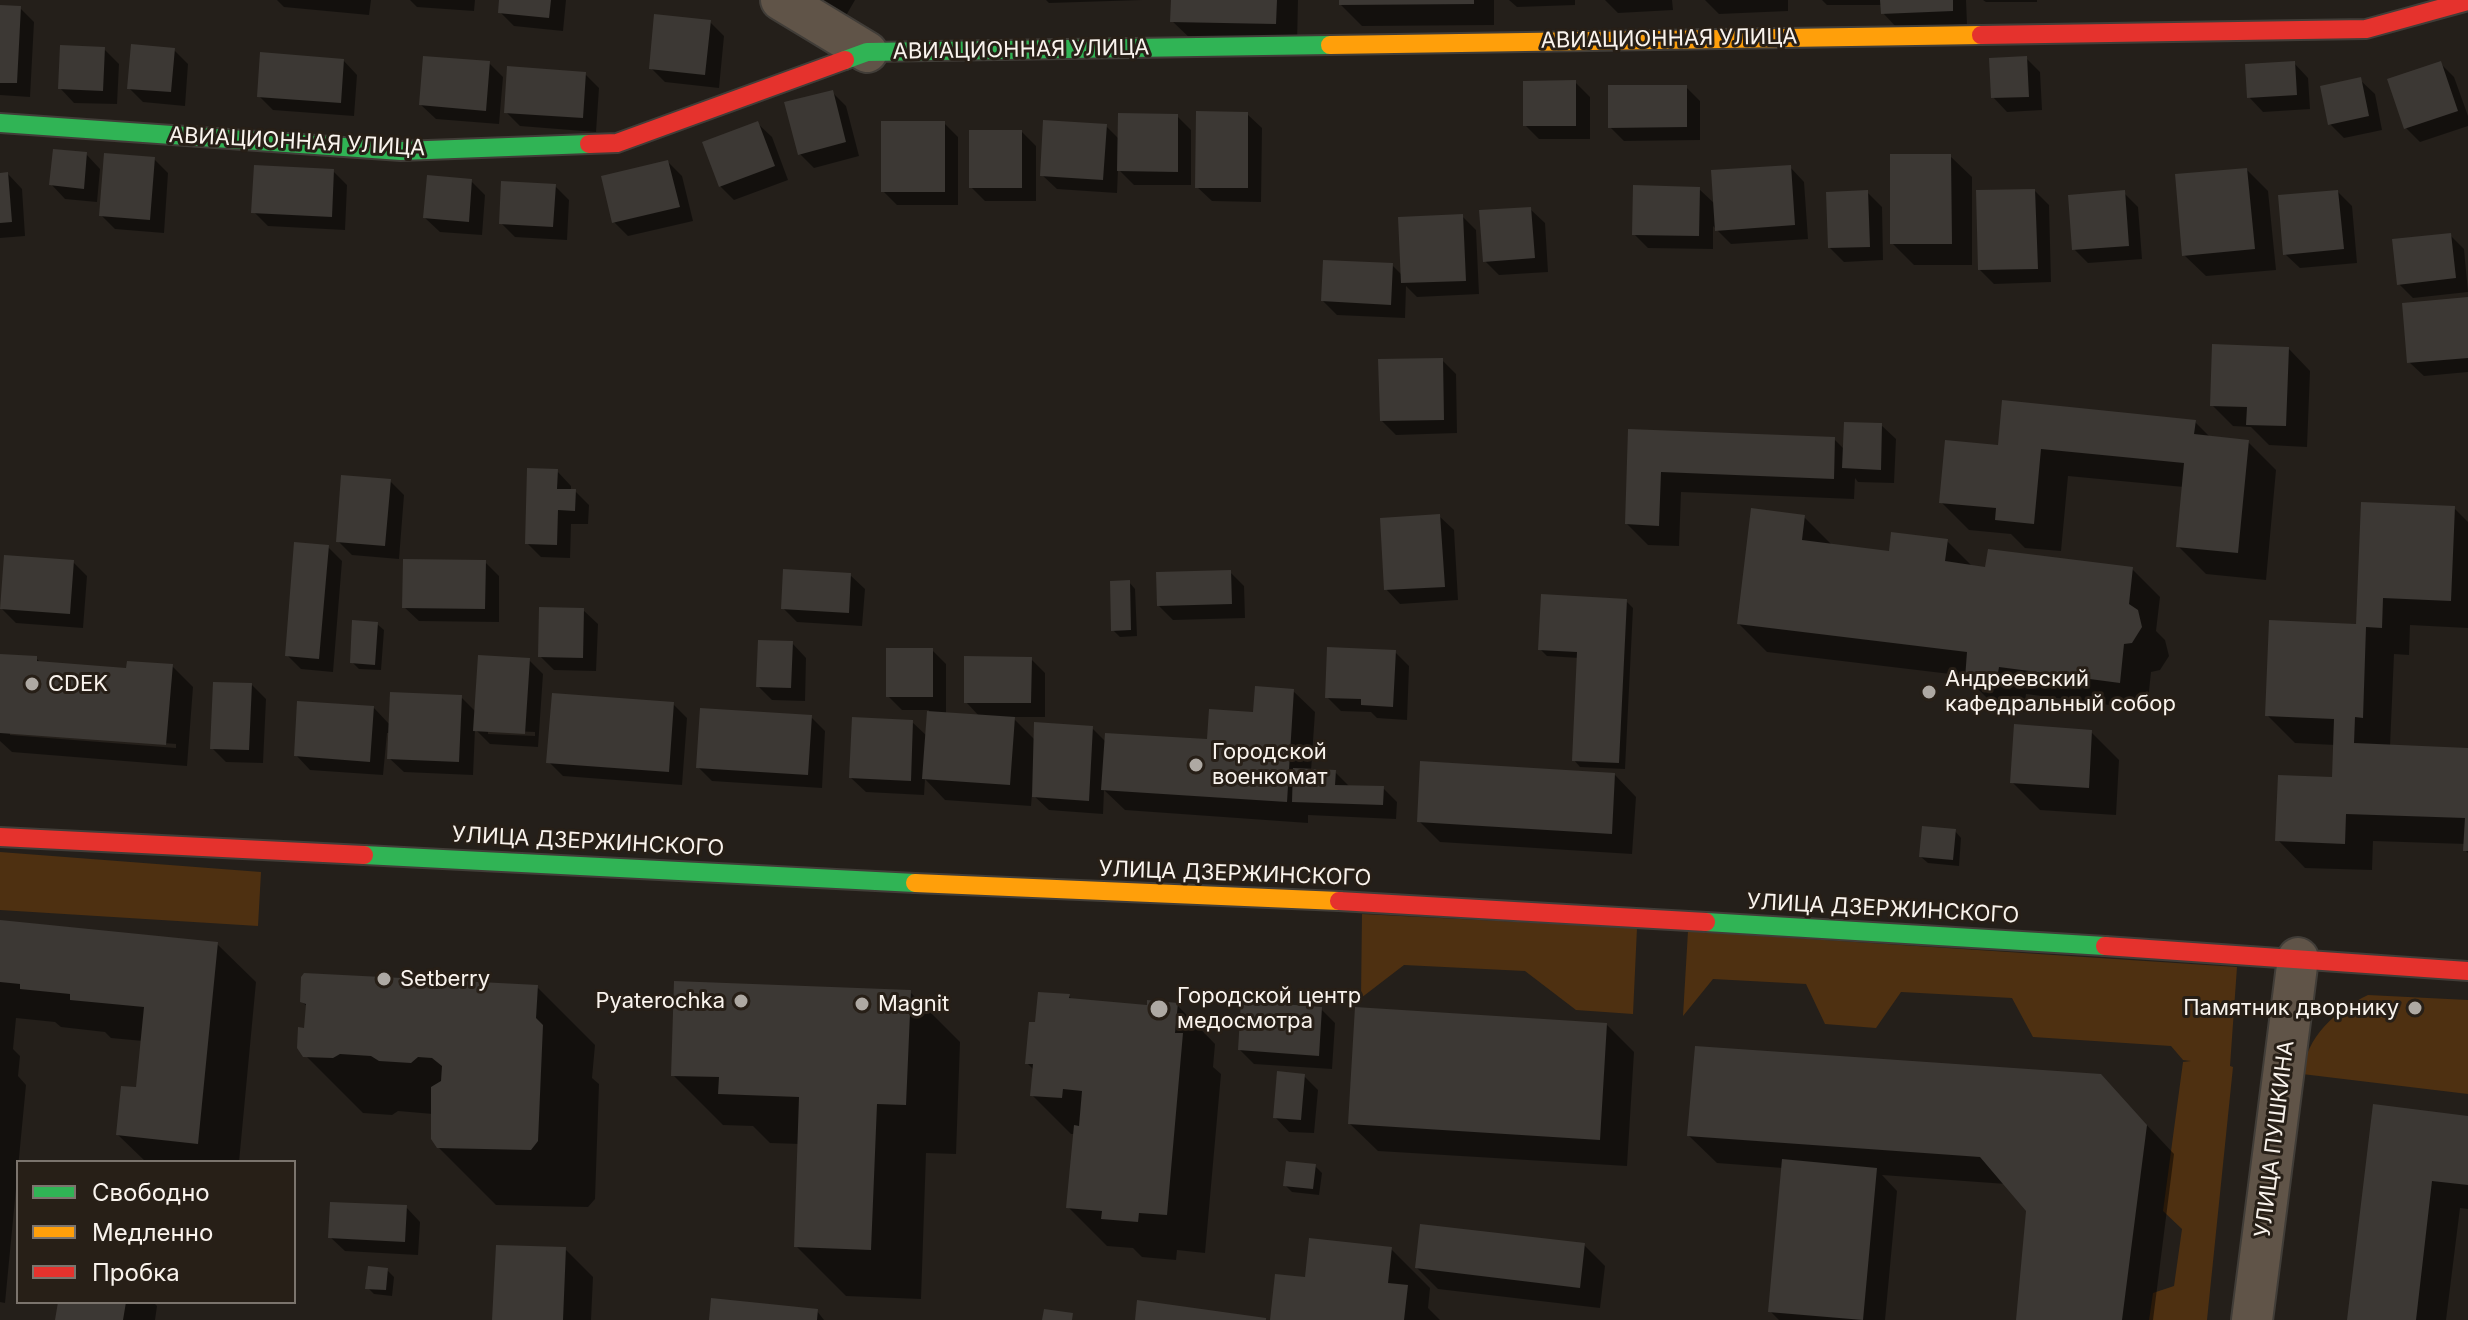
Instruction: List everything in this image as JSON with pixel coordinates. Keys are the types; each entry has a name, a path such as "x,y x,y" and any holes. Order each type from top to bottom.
{"street":[{"name":"АВИАЦИОННАЯ УЛИЦА","path":"781,0 867,52"},
{"name":"АВИАЦИОННАЯ УЛИЦА","path":"0,123 401,151 617,143 867,52 2366,29 2468,1"},
{"name":"УЛИЦА ДЗЕРЖИНСКОГО","path":"0,837 930,884 1423,905 2468,971"},
{"name":"УЛИЦА ПУШКИНА","path":"2252,1320 2298,958"}],"shaded area":[{"path":"0,852 261,872 258,926 0,910"},
{"path":"1362,914 1637,928 1633,1014 1576,1010 1525,971 1404,965 1361,998"},
{"path":"1688,931 2237,967 2230,1066 2233,1067 2207,1320 2149,1320 2153,1293 2174,1286 2182,1229 2163,1211 2183,1062 2191,1061 2183,1060 2171,1046 2033,1037 2012,998 1901,992 1876,1028 1825,1024 1806,984 1713,979 1683,1016"},
{"path":"2368,995 2468,1000 2468,1094 2302,1074 2310,1048 2324,1026"}],"building":[{"path":"499,0 551,0 549,18 498,13"},
{"path":"1171,0 1277,0 1276,24 1170,22"},
{"path":"1339,0 1474,0 1474,4 1339,5"},
{"path":"1880,0 1953,0 1953,11 1881,14"},
{"path":"0,5 21,6 17,83 0,83"},
{"path":"654,14 711,20 705,75 649,69"},
{"path":"131,44 175,48 171,92 127,89"},
{"path":"60,45 105,47 103,91 58,89"},
{"path":"260,52 344,59 341,103 257,97"},
{"path":"423,56 490,61 486,111 419,105"},
{"path":"2027,56 2029,97 1991,98 1989,58"},
{"path":"2295,61 2297,95 2247,98 2245,64"},
{"path":"2441,61 2458,111 2404,129 2387,79"},
{"path":"507,66 586,72 583,118 504,113"},
{"path":"2361,77 2369,116 2328,125 2320,86"},
{"path":"1576,80 1576,126 1523,126 1523,81"},
{"path":"1608,85 1687,85 1687,127 1608,128"},
{"path":"833,90 846,142 798,155 784,102"},
{"path":"1196,111 1248,112 1248,188 1195,188"},
{"path":"1118,113 1178,114 1178,172 1117,171"},
{"path":"1043,120 1107,124 1103,180 1040,176"},
{"path":"758,121 775,166 719,187 702,142"},
{"path":"881,121 945,121 945,192 881,192"},
{"path":"969,130 1022,130 1022,188 969,188"},
{"path":"53,149 87,152 84,189 49,185"},
{"path":"104,153 155,157 150,220 99,216"},
{"path":"1890,154 1951,154 1952,244 1890,244"},
{"path":"668,160 680,207 612,223 601,176"},
{"path":"254,165 334,169 332,217 251,213"},
{"path":"1791,165 1795,225 1715,231 1711,170"},
{"path":"2247,168 2255,249 2182,256 2175,174"},
{"path":"8,172 12,222 0,223 0,173"},
{"path":"427,175 472,179 469,222 423,218"},
{"path":"501,181 556,184 553,227 499,224"},
{"path":"1633,185 1700,187 1699,236 1632,235"},
{"path":"2035,189 2038,269 1978,270 1976,190"},
{"path":"1868,190 1870,247 1828,248 1826,192"},
{"path":"2125,190 2129,246 2072,250 2068,195"},
{"path":"2338,190 2344,249 2283,255 2278,195"},
{"path":"1531,207 1535,258 1483,262 1479,210"},
{"path":"1463,214 1466,281 1401,283 1398,217"},
{"path":"2451,233 2456,278 2397,285 2392,239"},
{"path":"1323,260 1393,263 1391,305 1321,301"},
{"path":"2468,297 2468,358 2407,363 2402,303"},
{"path":"2212,344 2289,347 2286,426 2246,425 2247,407 2210,406"},
{"path":"1443,358 1444,420 1380,421 1378,359"},
{"path":"2002,400 2196,420 2194,434 2249,440 2238,553 2176,547 2184,463 2041,449 2034,524 1995,520 1996,508 1939,503 1945,440 1998,445"},
{"path":"1844,422 1882,423 1881,470 1842,468"},
{"path":"1628,429 1835,437 1834,479 1661,472 1659,526 1625,524"},
{"path":"527,468 558,469 557,489 576,489 575,511 558,510 557,545 525,544"},
{"path":"341,475 391,479 385,546 336,542"},
{"path":"2361,502 2455,506 2451,601 2383,598 2382,628 2366,627 2363,718 2355,717 2354,743 2468,748 2468,851 2463,851 2465,818 2346,814 2345,844 2275,841 2278,775 2332,777 2334,719 2265,716 2269,620 2356,624"},
{"path":"1751,508 1805,515 1802,540 1889,551 1891,532 1948,539 1945,561 1985,567 1988,549 2133,567 2129,604 2138,610 2142,627 2132,643 2124,644 2120,683 1999,667 1996,685 1965,679 1967,652 1737,624"},
{"path":"1440,514 1445,587 1384,590 1380,518"},
{"path":"294,542 329,545 319,659 285,656"},
{"path":"4,555 74,560 70,614 0,609"},
{"path":"403,559 486,560 485,609 402,608"},
{"path":"783,569 851,573 849,613 781,609"},
{"path":"1231,570 1232,604 1157,606 1156,572"},
{"path":"1130,580 1131,630 1111,631 1110,581"},
{"path":"1541,594 1627,599 1619,763 1572,761 1577,652 1538,650"},
{"path":"539,607 584,608 583,658 538,657"},
{"path":"352,620 378,622 375,665 350,663"},
{"path":"758,640 793,641 791,688 756,687"},
{"path":"1327,647 1396,650 1393,707 1361,705 1361,699 1325,698"},
{"path":"886,648 933,648 933,697 886,697"},
{"path":"0,654 37,656 37,661 126,668 127,661 173,664 166,745 0,733"},
{"path":"478,655 530,658 525,734 473,731"},
{"path":"964,656 1032,657 1031,703 964,703"},
{"path":"213,682 252,683 249,750 210,749"},
{"name":"Городской военкомат","path":"1255,686 1294,689 1287,802 1101,790 1105,733 1207,739 1209,709 1253,712"},
{"path":"390,692 462,695 459,762 387,759"},
{"path":"552,693 674,702 669,772 546,763"},
{"path":"297,701 374,706 370,762 294,756"},
{"path":"700,708 812,715 808,775 696,768"},
{"path":"927,711 1015,717 1010,785 922,779"},
{"path":"852,717 913,720 911,781 849,778"},
{"path":"1034,722 1093,726 1089,801 1032,797"},
{"path":"2014,724 2092,730 2089,788 2010,783"},
{"path":"1420,761 1615,773 1612,834 1417,822"},
{"path":"1293,768 1336,770 1335,785 1384,786 1383,805 1292,802"},
{"path":"1922,826 1956,829 1953,860 1919,857"},
{"path":"0,920 218,942 198,1144 116,1135 121,1086 136,1087 144,1007 70,1000 70,994 20,989 20,984 0,982"},
{"path":"304,973 538,985 536,1018 543,1025 538,1141 531,1150 437,1148 431,1139 431,1087 441,1081 442,1066 432,1058 418,1057 411,1063 340,1054 333,1058 303,1057 297,1048 298,1027 304,1028 306,1004 300,1002 301,977"},
{"path":"674,981 911,990 906,1105 877,1104 871,1250 794,1247 799,1097 718,1094 719,1077 671,1076"},
{"path":"1038,992 1147,1005 1147,1000 1178,1003 1175,1033 1183,1033 1167,1215 1139,1213 1138,1222 1101,1219 1102,1211 1066,1208 1074,1125 1079,1126 1082,1091 1063,1089 1062,1098 1030,1096 1033,1064 1025,1064 1029,1022 1035,1022"},
{"path":"1241,1001 1322,1007 1319,1056 1238,1050"},
{"path":"1355,1007 1607,1023 1600,1140 1348,1124"},
{"path":"1695,1046 2101,1074 2147,1125 2122,1320 2016,1320 2026,1211 1980,1157 1687,1136"},
{"path":"1277,1071 1305,1074 1301,1120 1273,1118"},
{"path":"2373,1104 2468,1116 2468,1185 2432,1181 2416,1320 2347,1320"},
{"path":"1782,1159 1877,1168 1863,1320 1768,1312"},
{"path":"1286,1161 1316,1164 1313,1189 1283,1186"},
{"path":"330,1202 407,1205 405,1242 328,1238"},
{"path":"1420,1224 1585,1243 1580,1288 1415,1268"},
{"path":"1309,1238 1392,1247 1388,1283 1408,1285 1404,1320 1270,1320 1275,1274 1305,1277"},
{"path":"496,1245 566,1247 563,1320 492,1320"},
{"path":"368,1266 388,1268 386,1290 365,1289"},
{"path":"711,1298 818,1309 817,1320 709,1320"},
{"path":"1137,1300 1266,1318 1266,1320 1135,1320"},
{"path":"58,1304 126,1304 123,1320 55,1320"},
{"path":"1044,1309 1073,1313 1072,1320 1042,1320"}],"traffic: fast":[{"path":"845,60 867,52 1330,45"},
{"path":"0,123 401,151 589,144"},
{"path":"364,855 915,883"},
{"path":"1706,922 2105,946"}],"traffic: slow":[{"path":"1330,45 1981,35"},
{"path":"915,883 1339,901"}],"traffic: jam":[{"path":"1981,35 2366,29 2468,1"},
{"path":"589,144 617,143 845,60"},
{"path":"0,837 364,855"},
{"path":"1339,901 1706,922"},
{"path":"2105,946 2468,971"}],"place":[{"name":"CDEK","path":"32,684"},
{"name":"Андреевский кафедральный собор","path":"1929,692"},
{"name":"Городской военкомат","path":"1196,765"},
{"name":"Setberry","path":"384,979"},
{"name":"Pyaterochka","path":"741,1001"},
{"name":"Magnit","path":"862,1004"},
{"name":"Памятник дворнику","path":"2415,1008"},
{"name":"Городской центр медосмотра","path":"1159,1009"}]}
